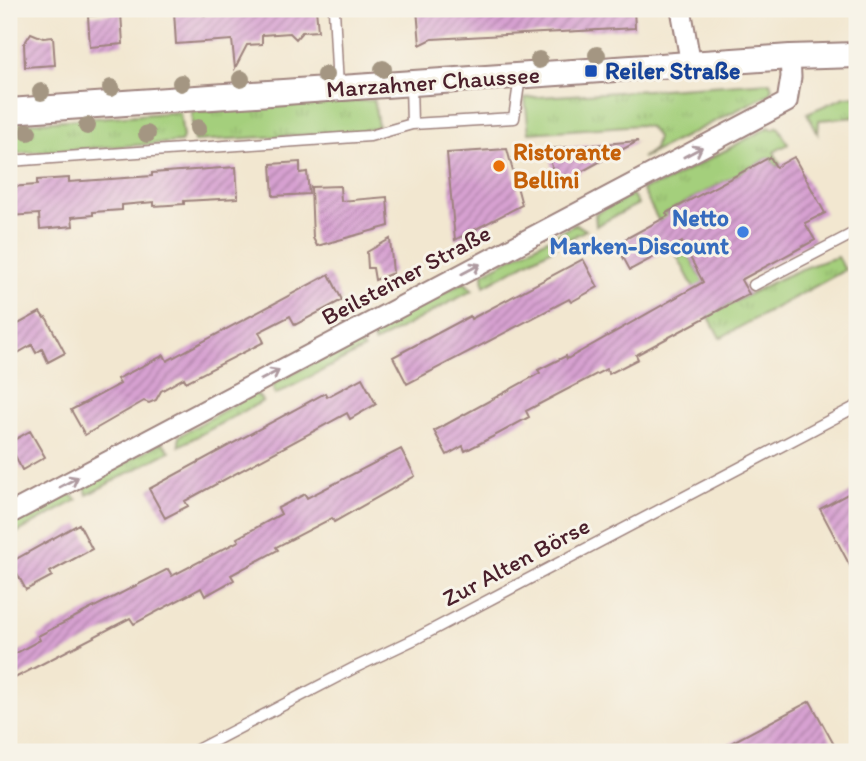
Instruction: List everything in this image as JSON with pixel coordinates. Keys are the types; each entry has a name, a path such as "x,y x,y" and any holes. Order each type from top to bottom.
{"street":[{"path":"681,9 691,65"},
{"name":"Marzahner Chaussee","path":"9,111 790,57 857,55"},
{"name":"Beilsteiner Straße","path":"9,514 788,102 792,77 790,57"}],"lane":[{"path":"334,9 338,89"},
{"path":"9,161 370,136 412,124 514,118 520,76"},
{"path":"411,84 412,124"},
{"path":"754,285 856,232"},
{"name":"Zur Alten Börse","path":"193,752 857,407"}],"green space":[{"path":"770,82 772,88 769,94 642,158 654,149 657,137 649,127 640,125 529,133 525,98"},
{"path":"857,96 857,117 819,120 818,134 807,113 845,97"},
{"path":"374,100 378,127 359,132 194,141 191,112"},
{"path":"180,112 183,138 181,142 9,154 9,124"},
{"path":"778,126 788,144 774,152 780,164 776,167 770,157 666,213 719,310 777,280 822,262 838,257 845,270 720,338 642,189 666,182 769,127 773,129"},
{"path":"632,194 638,204 596,226 595,214"},
{"path":"576,224 586,230 484,286 483,273"},
{"path":"464,282 473,290 374,343 372,331"},
{"path":"355,341 364,349 275,395 273,384"},
{"path":"255,393 263,401 179,446 179,436"},
{"path":"162,442 170,451 87,495 85,485"},
{"path":"69,493 77,500 9,537 9,525"}],"building":[{"path":"203,9 204,15 245,12 245,9 316,9 318,31 302,32 296,39 290,33 262,35 262,44 247,45 235,68 232,40 176,44 174,11"},
{"path":"417,9 634,9 635,28 432,39 420,45"},
{"path":"121,13 123,44 90,47 88,16"},
{"path":"31,33 43,38 53,37 55,65 25,67 24,44"},
{"path":"638,141 557,185 547,149"},
{"path":"507,149 522,205 455,240 447,153"},
{"path":"770,157 776,167 794,157 825,213 805,223 815,240 741,280 749,294 636,355 638,359 609,374 606,369 526,411 529,417 498,434 465,451 463,446 447,455 434,431 540,373 538,370 566,356 567,359 703,282 682,242 630,270 616,244 668,216 666,213"},
{"path":"300,162 300,173 307,172 309,194 273,196 271,164"},
{"path":"236,167 238,198 184,201 184,204 154,206 154,202 122,205 122,210 72,217 73,226 40,229 39,214 9,216 9,187 37,185 37,180 69,178 69,182"},
{"path":"340,186 341,201 387,197 389,226 317,246 313,238 311,187"},
{"path":"390,239 393,273 375,280 373,268 368,268 367,252"},
{"path":"583,259 598,287 571,302 569,299 407,384 393,357"},
{"path":"329,274 342,300 295,325 290,316 259,332 264,342 186,382 184,378 161,391 156,400 149,403 144,401 85,435 71,410 120,384 117,379 164,355 167,361"},
{"path":"40,312 46,317 65,353 48,362 42,349 36,353 32,345 9,358 9,329"},
{"path":"362,378 376,404 350,419 347,413 185,501 188,506 165,518 149,489 325,393 327,397"},
{"path":"30,431 45,457 22,470 9,443"},
{"path":"401,449 415,476 334,522 332,518 276,547 278,550 231,575 234,580 205,596 201,588 134,624 130,618 9,681 9,657 40,640 38,636 168,569 172,576 239,541 237,538 281,514 278,508 305,494 307,498"},
{"path":"857,489 857,579 820,509"},
{"path":"79,524 92,549 50,572 52,576 26,590 11,562"},
{"path":"810,701 838,752 714,752"}],"place":[{"name":"Reiler Straße","path":"591,71"},
{"name":"Ristorante Bellini","path":"499,166"},
{"name":"Netto Marken-Discount","path":"743,232"}]}
